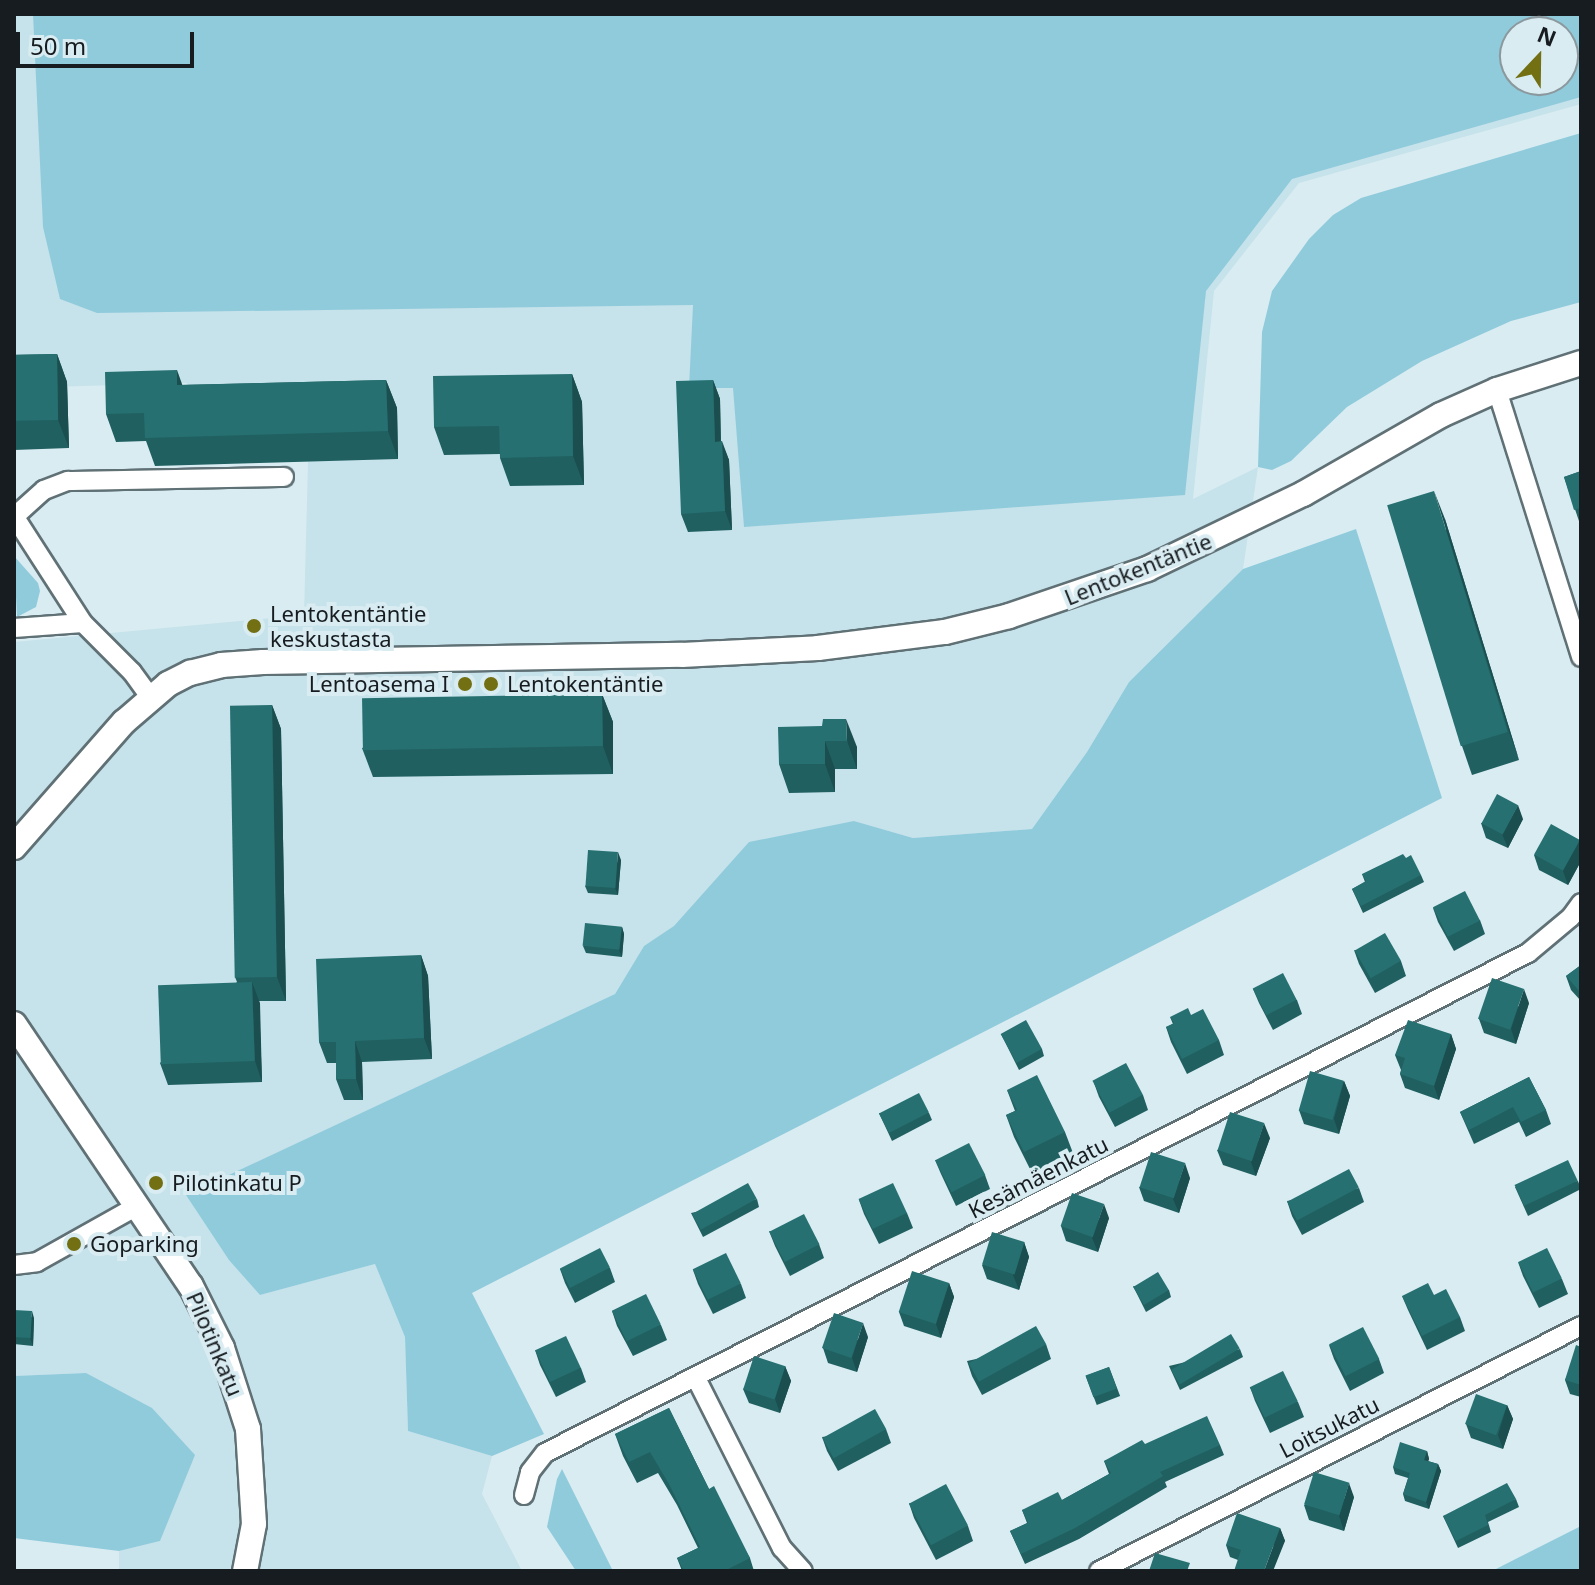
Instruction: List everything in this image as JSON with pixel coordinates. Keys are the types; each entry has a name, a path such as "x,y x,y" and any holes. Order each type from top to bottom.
{"street":[{"name":"Lentokentäntie","path":"14,847 124,722 151,698 190,673 221,665 682,655 818,648 945,632 1024,611 1147,569 1303,494 1441,415 1497,390 1581,363"},
{"path":"1497,390 1581,657"},
{"path":"151,698 132,672 83,623 14,516 44,490 68,481 284,477"},
{"path":"14,628 83,623"},
{"name":"Kesämäenkatu","path":"524,1495 530,1472 545,1453 1528,953 1571,917 1581,903"},
{"name":"Pilotinkatu","path":"14,1024 139,1205 191,1286 222,1348 248,1429 254,1524 245,1571"},
{"path":"14,1265 37,1262 139,1205"},
{"name":"Loitsukatu","path":"1099,1571 1581,1326"},
{"path":"696,1378 782,1548 803,1571"}],"shaded area":[{"path":"14,14 1581,14 1581,104 1299,183 1214,291 1193,499 1258,467 1243,569 1129,682 1087,752 1032,829 913,838 854,821 644,946 615,994 187,1195 260,1295 375,1264 405,1337 408,1431 492,1456 482,1494 522,1571 119,1571 119,1551 160,1541 86,1373 14,1376 14,642 304,615 308,462 186,383 14,388"},
{"path":"33,14 1581,14 1581,97 1292,179 1206,291 1185,495 744,527 733,388 689,388 693,305 97,313 60,299 43,227"},
{"path":"1581,133 1581,302 1511,321 1422,361 1347,407 1291,461 1272,470 1258,467 1262,332 1272,291 1309,239 1333,215 1361,198"},
{"path":"1356,529 1442,798 472,1293 544,1434 492,1456 408,1431 405,1337 375,1264 260,1295 229,1260 186,1195 615,994 644,946 674,926 749,842 854,821 913,838 1032,829 1087,752 1129,682 1243,569"},
{"path":"14,556 38,583 40,591 36,607 17,617"},
{"path":"86,1373 152,1408 195,1455 160,1541 119,1551 14,1538 14,1376"},
{"path":"562,1469 613,1571 576,1571 547,1527"},
{"path":"1581,1526 1581,1571 1492,1571"}],"building":[{"path":"57,354 58,420 15,421 14,355"},
{"path":"177,370 177,385 386,380 388,431 145,438 144,413 106,414 105,372"},
{"path":"572,374 573,456 500,458 499,426 434,427 433,376"},
{"path":"713,380 715,442 722,441 725,511 681,514 676,381"},
{"path":"1581,471 1581,508 1574,510 1564,477"},
{"path":"1434,491 1508,732 1461,746 1387,505"},
{"path":"602,694 603,746 363,750 362,698"},
{"path":"272,705 277,977 235,978 230,706"},
{"path":"823,719 846,719 847,741 825,741 825,764 779,764 778,727 822,726"},
{"path":"1497,794 1518,805 1503,834 1482,823"},
{"path":"1551,824 1580,840 1563,871 1534,855"},
{"path":"588,850 618,852 615,888 585,886"},
{"path":"1403,854 1406,858 1411,855 1421,875 1361,906 1352,889 1366,881 1362,874"},
{"path":"1465,891 1480,920 1448,937 1433,907"},
{"path":"585,923 622,927 619,950 583,946"},
{"path":"1385,933 1401,961 1371,978 1355,950"},
{"path":"421,955 424,1038 355,1041 356,1079 336,1079 336,1042 319,1042 316,959"},
{"path":"1581,965 1581,993 1566,976"},
{"path":"1283,973 1297,1000 1266,1015 1253,988"},
{"path":"1492,978 1524,989 1510,1030 1478,1019"},
{"path":"252,982 255,1061 161,1064 158,985"},
{"path":"1188,1008 1191,1015 1203,1009 1219,1040 1182,1059 1166,1027 1174,1023 1170,1017"},
{"path":"1026,1020 1042,1049 1017,1063 1001,1034"},
{"path":"1408,1020 1451,1034 1434,1086 1400,1074 1405,1058 1395,1055"},
{"path":"1126,1063 1143,1095 1109,1113 1092,1081"},
{"path":"1310,1071 1344,1081 1332,1120 1299,1110"},
{"path":"1037,1075 1065,1132 1024,1152 1006,1115 1017,1110 1007,1090"},
{"path":"1529,1077 1546,1110 1521,1122 1513,1107 1469,1130 1460,1112"},
{"path":"919,1093 929,1113 889,1133 879,1113"},
{"path":"1230,1112 1264,1123 1252,1161 1218,1150"},
{"path":"969,1143 985,1175 951,1192 935,1160"},
{"path":"1151,1152 1185,1163 1174,1198 1140,1187"},
{"path":"1568,1160 1578,1181 1524,1206 1515,1185"},
{"path":"1349,1169 1359,1188 1297,1220 1287,1202"},
{"path":"748,1183 757,1199 701,1230 692,1214"},
{"path":"893,1183 907,1213 873,1229 859,1199"},
{"path":"1072,1193 1104,1204 1093,1237 1061,1226"},
{"path":"804,1214 819,1244 785,1262 769,1232"},
{"path":"992,1232 1025,1242 1015,1274 982,1265"},
{"path":"600,1248 610,1268 570,1288 560,1268"},
{"path":"1547,1248 1562,1279 1533,1293 1518,1262"},
{"path":"726,1253 741,1284 708,1300 693,1269"},
{"path":"912,1271 949,1283 936,1324 899,1312"},
{"path":"1158,1272 1169,1290 1144,1305 1133,1287"},
{"path":"1428,1283 1434,1295 1446,1289 1460,1317 1422,1336 1402,1296"},
{"path":"646,1294 661,1325 627,1341 612,1311"},
{"path":"14,1310 32,1311 31,1338 14,1337"},
{"path":"834,1313 863,1323 851,1358 822,1348"},
{"path":"1036,1326 1046,1344 979,1382 969,1363"},
{"path":"1363,1327 1379,1359 1345,1376 1329,1344"},
{"path":"1231,1334 1240,1349 1180,1385 1171,1370"},
{"path":"566,1336 581,1368 550,1382 535,1350"},
{"path":"1576,1345 1581,1347 1581,1385 1565,1380"},
{"path":"754,1356 785,1366 775,1399 743,1389"},
{"path":"1109,1367 1117,1389 1093,1397 1086,1376"},
{"path":"1283,1371 1298,1402 1265,1418 1250,1387"},
{"path":"1476,1394 1507,1405 1496,1435 1465,1424"},
{"path":"669,1408 709,1489 714,1486 750,1558 724,1571 684,1571 677,1558 700,1547 669,1484 650,1452 629,1462 615,1434"},
{"path":"875,1409 886,1429 834,1458 823,1438"},
{"path":"1207,1416 1220,1445 1160,1472 1163,1476 1075,1528 1021,1554 1010,1531 1028,1523 1022,1510 1058,1492 1062,1500 1111,1473 1104,1461 1142,1440 1145,1444"},
{"path":"1400,1442 1427,1451 1424,1460 1438,1464 1426,1502 1403,1494 1410,1473 1393,1467"},
{"path":"1314,1472 1349,1483 1339,1515 1304,1505"},
{"path":"1507,1483 1516,1499 1485,1515 1488,1525 1456,1541 1443,1516"},
{"path":"946,1484 968,1525 931,1545 909,1504"},
{"path":"1237,1513 1280,1528 1264,1571 1234,1571 1241,1550 1226,1545"},
{"path":"1155,1553 1190,1563 1187,1571 1149,1571"}],"place":[{"name":"Lentokentäntie keskustasta","path":"254,626"},
{"name":"Lentoasema I","path":"465,684"},
{"name":"Lentokentäntie","path":"491,684"},
{"name":"Pilotinkatu P","path":"156,1183"},
{"name":"Goparking","path":"74,1244"}]}
